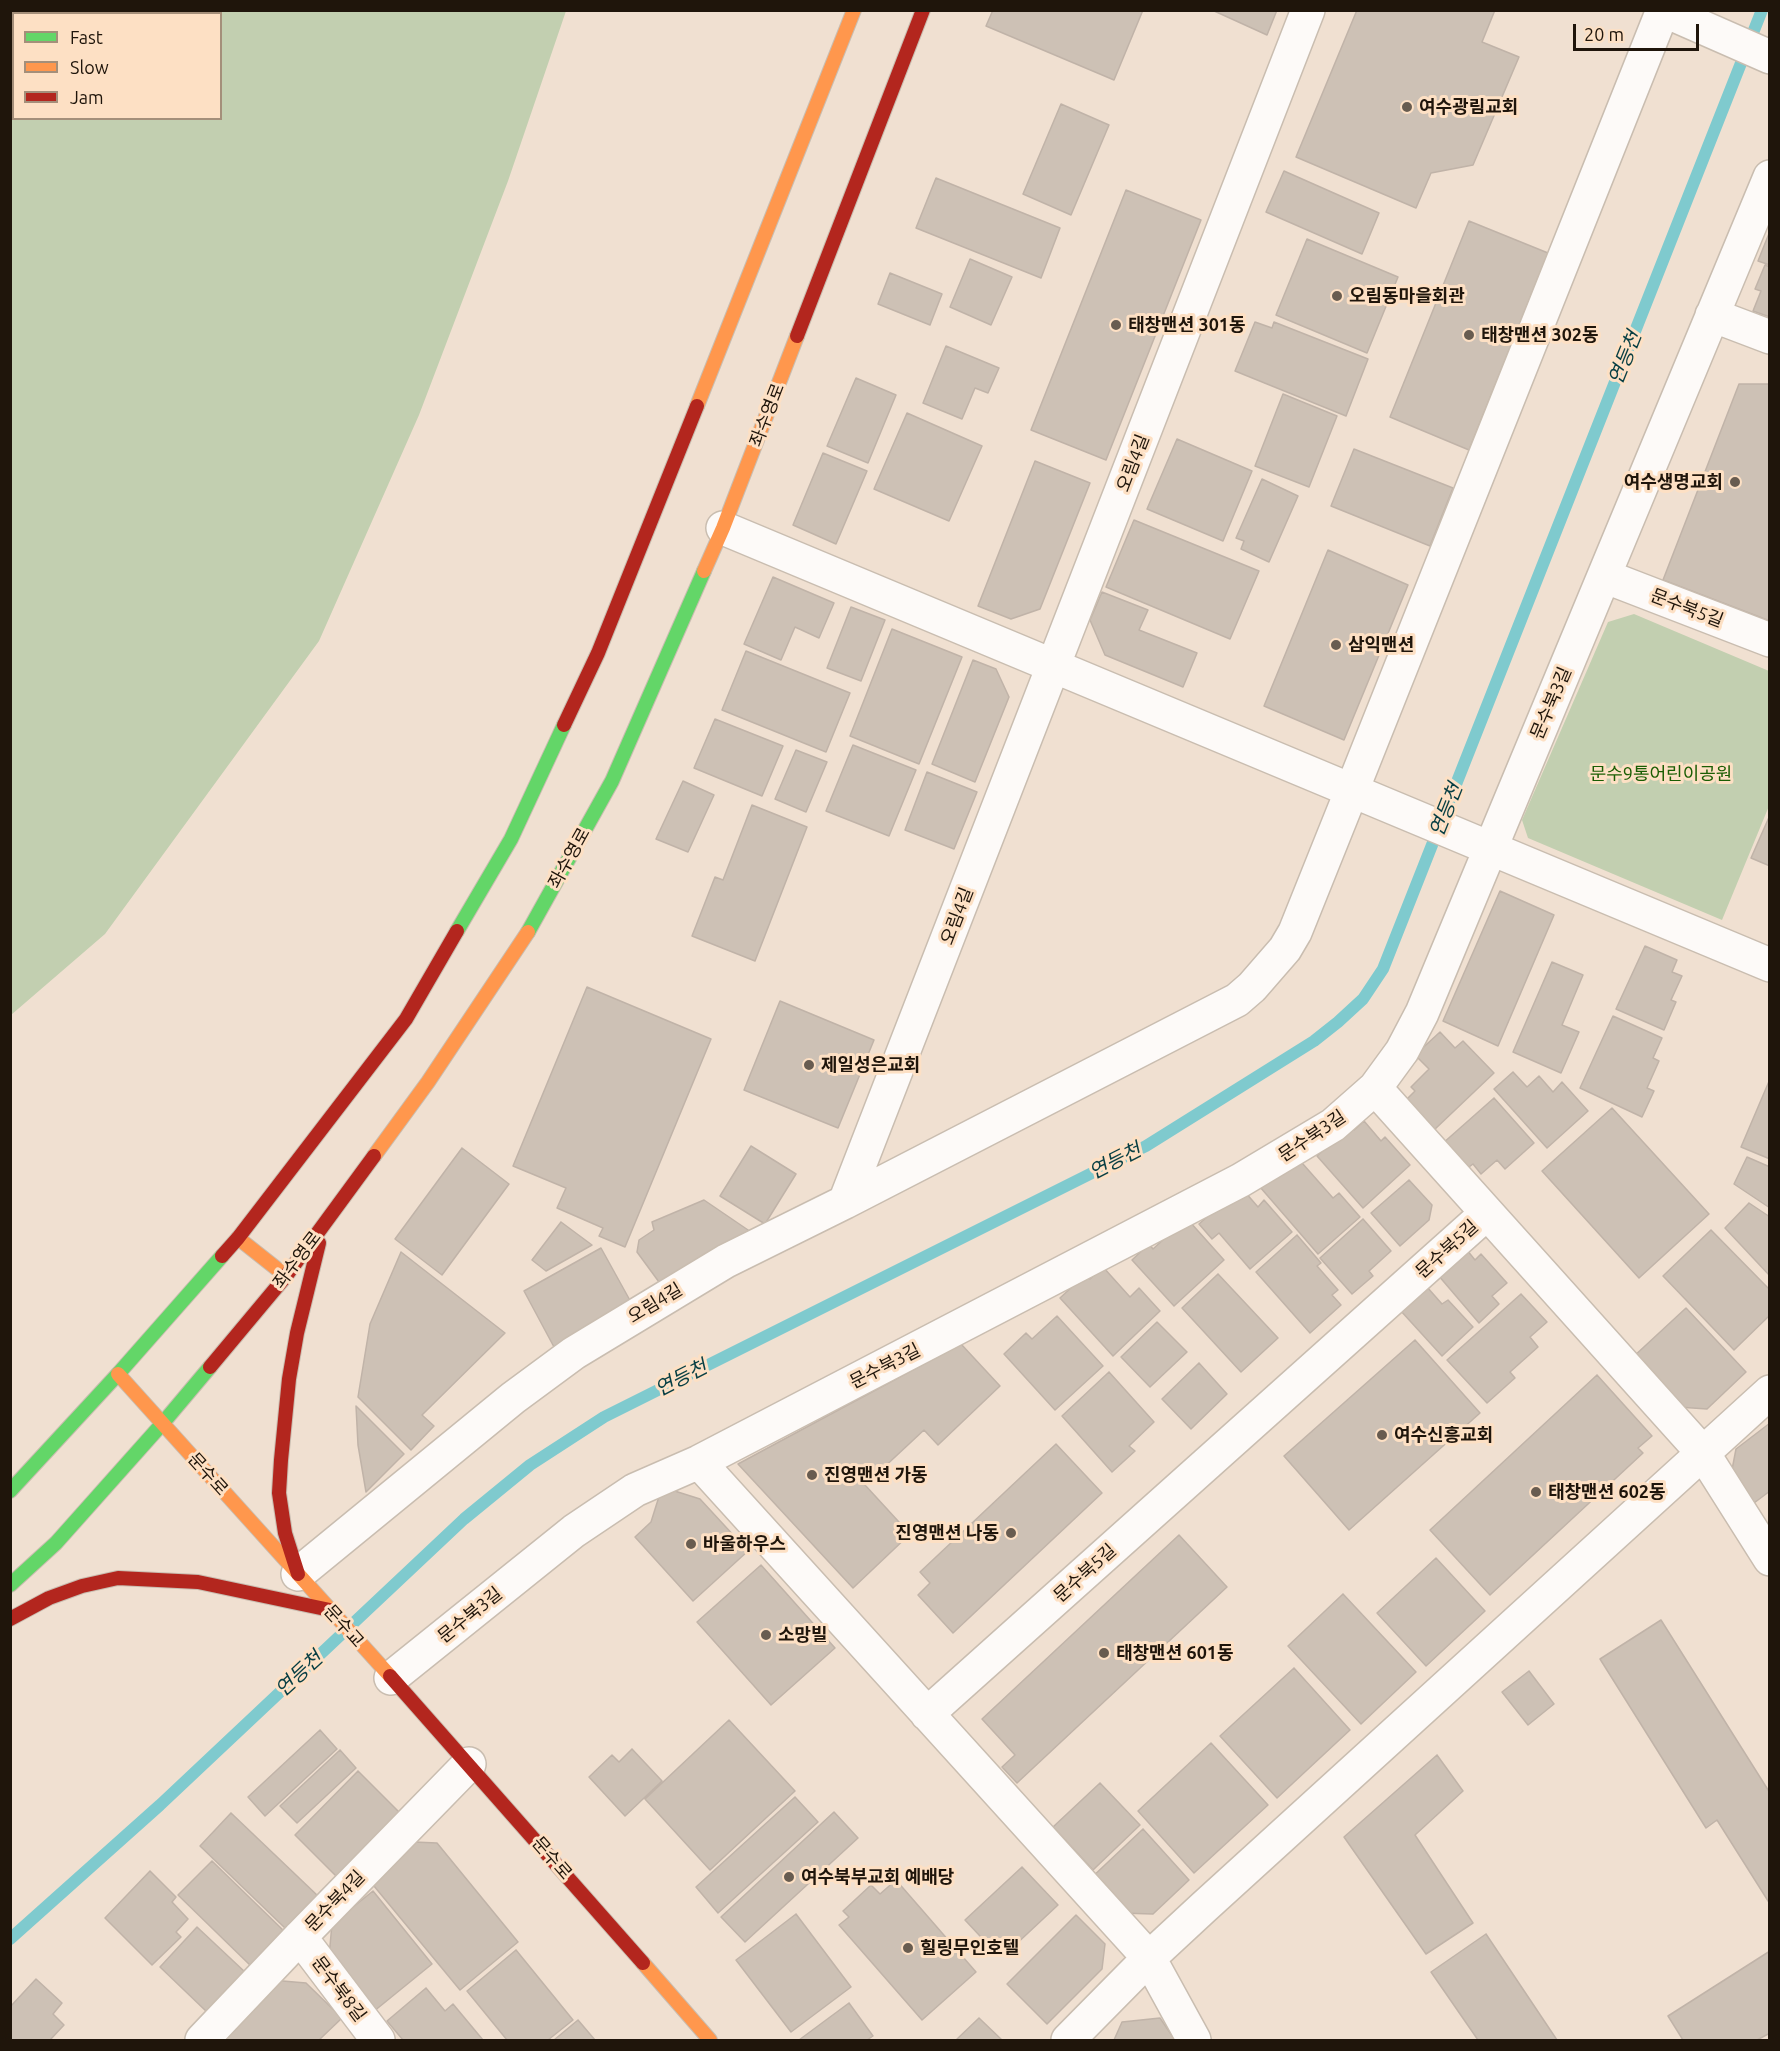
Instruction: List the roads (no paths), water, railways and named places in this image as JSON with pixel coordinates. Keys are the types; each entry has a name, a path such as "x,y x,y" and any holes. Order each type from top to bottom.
{"main road":[{"path":"10,1491 118,1374 238,1238 406,1019 511,839 603,643 854,10"},
{"name":"좌수영로","path":"10,1585 56,1544 162,1424 286,1276 428,1082 522,943 612,781 723,528 923,10"},
{"path":"298,1574 283,1523 279,1493 281,1460 289,1379 297,1333 324,1224"},
{"path":"238,1238 286,1276"},
{"name":"문수로","path":"118,1374 298,1574"},
{"name":"문수교","path":"298,1574 391,1678"},
{"path":"10,1619 49,1598 82,1586 118,1578 198,1582 330,1610"},
{"name":"문수로","path":"391,1678 470,1764 710,2040"}],"street":[{"name":"오림4길","path":"298,1574 513,1398 573,1353 726,1261 845,1202 1308,10"},
{"path":"845,1202 1236,1000 1252,987 1285,949 1352,790 1663,10 1770,57"},
{"name":"문수북3길","path":"391,1678 604,1510 635,1490 699,1462 1241,1180 1333,1125 1375,1088 1402,1051 1422,1013 1770,177"},
{"path":"1712,315 1770,337"},
{"path":"723,528 1770,965"},
{"name":"문수북5길","path":"1604,576 1770,640"},
{"name":"문수북5길","path":"1375,1088 1703,1453 1770,1559"},
{"name":"문수북5길","path":"927,1714 1487,1213"},
{"path":"1068,2040 1149,1958 1770,1392"},
{"path":"699,1462 1149,1958 1194,2040"},
{"name":"문수북4길","path":"202,2040 470,1764"},
{"name":"문수북8길","path":"300,1937 378,2040"}],"waterway":[{"name":"연등천","path":"10,1939 160,1805 464,1519 530,1465 604,1417 1146,1146 1314,1041 1363,999 1383,969 1762,10"}],"place":[{"name":"여수광림교회","path":"1407,107"},
{"name":"오림동마을회관","path":"1337,296"},
{"name":"태창맨션 301동","path":"1116,325"},
{"name":"태창맨션 302동","path":"1469,335"},
{"name":"여수생명교회","path":"1735,482"},
{"name":"삼익맨션","path":"1336,645"},
{"name":"제일성은교회","path":"809,1065"},
{"name":"여수신흥교회","path":"1382,1435"},
{"name":"진영맨션 가동","path":"812,1475"},
{"name":"태창맨션 602동","path":"1536,1492"},
{"name":"진영맨션 나동","path":"1011,1533"},
{"name":"바울하우스","path":"691,1544"},
{"name":"소망빌","path":"766,1635"},
{"name":"태창맨션 601동","path":"1104,1653"},
{"name":"여수북부교회 예배당","path":"789,1877"},
{"name":"힐링무인호텔","path":"908,1948"}],"park label":[{"name":"문수9통어린이공원","path":"1661,774"}]}
